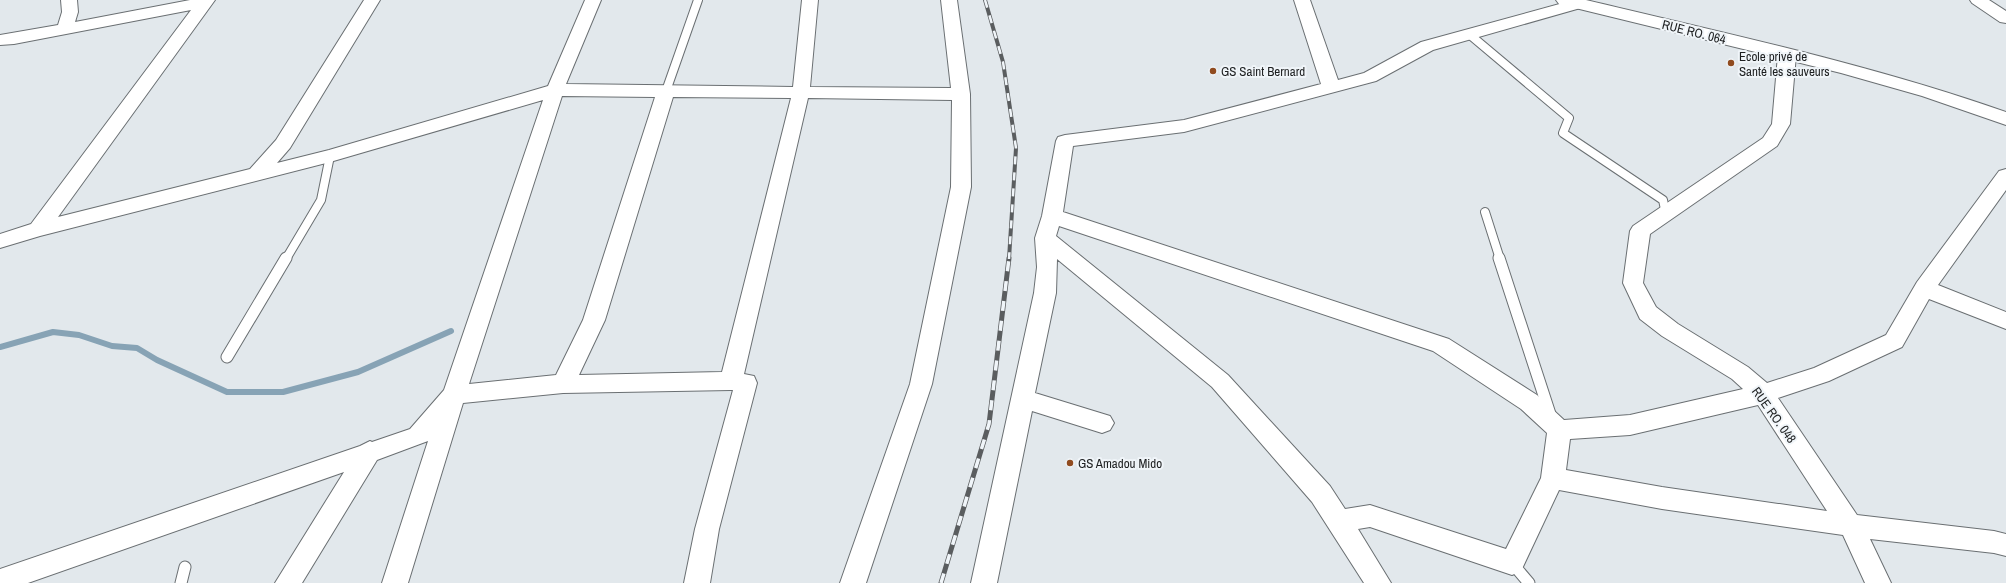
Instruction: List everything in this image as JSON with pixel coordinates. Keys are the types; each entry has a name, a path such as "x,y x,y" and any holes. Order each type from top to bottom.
{"street":[{"path":"65,29 70,12 69,0"},
{"path":"257,173 283,144 372,0"},
{"path":"396,583 454,395 555,90 593,0"},
{"path":"731,382 801,92 810,0"},
{"path":"853,583 921,384 961,187 961,94 950,0"},
{"path":"1302,0 1331,86"},
{"path":"1978,0 2006,18"},
{"path":"0,40 65,29 206,1"},
{"path":"38,229 206,1"},
{"path":"984,583 1045,293 1047,268 1045,238 1052,216 1065,141 1184,126 1331,86 1370,77 1427,46 1572,2"},
{"name":"RUE RO. 064","path":"1572,2 1787,54 1929,92 2006,120"},
{"path":"1666,214 1770,142 1781,124 1787,54"},
{"path":"0,241 38,229 257,173 330,156 555,90 961,94"},
{"path":"563,384 594,320 666,91"},
{"path":"1052,216 1441,344 1529,402 1559,430 1630,425 1762,394 1821,375 1894,341 1924,288 2006,176"},
{"name":"RUE RO. 048","path":"1666,214 1640,232 1633,283 1648,313 1670,330 1740,373 1762,394 1851,526 1878,583"},
{"path":"1045,238 1220,381 1321,494 1378,583"},
{"path":"1924,288 2006,321"},
{"path":"0,581 370,451 418,436 454,395 563,384 746,383 707,529 697,583"},
{"path":"1023,399 1102,423"},
{"path":"1339,521 1370,516 1512,563 1553,478 1559,430"},
{"path":"288,583 370,451"},
{"path":"1553,478 1612,490 1851,526 1994,542 2006,545"}],"lane":[{"path":"666,91 698,0"},
{"path":"1469,34 1569,118 1563,133 1663,200 1666,214"},
{"path":"227,357 321,200 330,156"},
{"path":"1485,212 1546,406 1559,430"},
{"path":"1512,563 1529,583"},
{"path":"181,583 185,567"}],"waterway":[{"path":"0,347 53,332 79,335 112,346 137,348 157,360 227,392 283,392 358,372 451,331"}],"railway":[{"path":"985,0 1003,62 1016,148 1009,259"},
{"path":"941,583 989,424 1009,258"}],"place":[{"name":"Ecole privé de Santé les sauveurs","path":"1731,63"},
{"name":"GS Saint Bernard","path":"1213,71"},
{"name":"GS Amadou Mido","path":"1070,463"}]}
